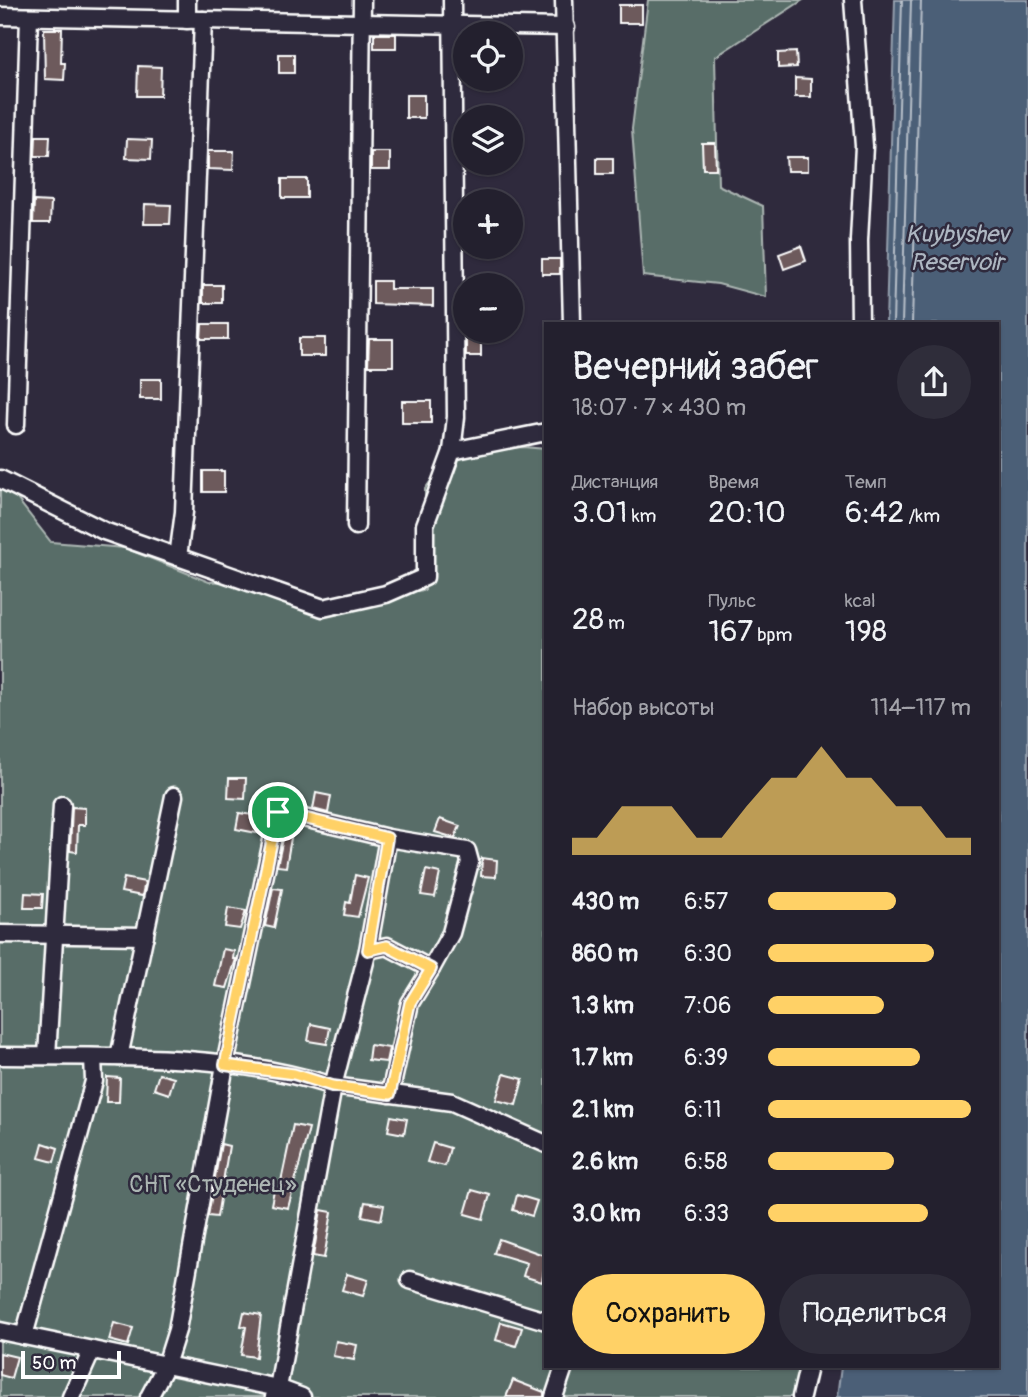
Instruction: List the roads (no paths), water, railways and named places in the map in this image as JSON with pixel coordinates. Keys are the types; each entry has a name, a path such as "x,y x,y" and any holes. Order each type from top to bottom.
{"street":[{"path":"178,557 184,512 195,20 187,0"},
{"path":"356,526 362,0"},
{"path":"7,11 29,17 453,25 452,0"},
{"path":"564,0 572,322"},
{"path":"853,0 864,146 859,240 860,322"},
{"path":"16,425 29,17"},
{"path":"523,26 566,27"},
{"path":"0,479 104,531 323,608 386,594 425,577 425,526 452,452 457,417 454,91"},
{"path":"452,452 544,432"},
{"path":"119,1057 174,796"},
{"path":"47,1056 62,805"},
{"path":"149,1397 166,1365 177,1330 225,1065 278,812 387,838 467,851 470,862 451,933 410,1003 390,1094"},
{"path":"276,1393 332,1086 368,950 387,838"},
{"path":"0,934 145,936"},
{"path":"368,950 387,946 431,969"},
{"path":"1,1059 47,1056 177,1059 294,1074 332,1086 452,1102 544,1143"},
{"path":"24,1336 94,1081 93,1057"},
{"path":"410,1280 544,1320"},
{"path":"0,1331 166,1365 302,1397"},
{"path":"71,1397 92,1350"},
{"path":"554,1397 564,1368"},
{"path":"801,1397 808,1368"}],"water":[{"name":"Kuybyshev Reservoir","path":"895,0 1028,0 1028,1397 837,1397 841,1368 999,1368 999,322 886,322"}],"park label":[{"name":"СНТ «Студенец»","path":"213,1184"}]}
